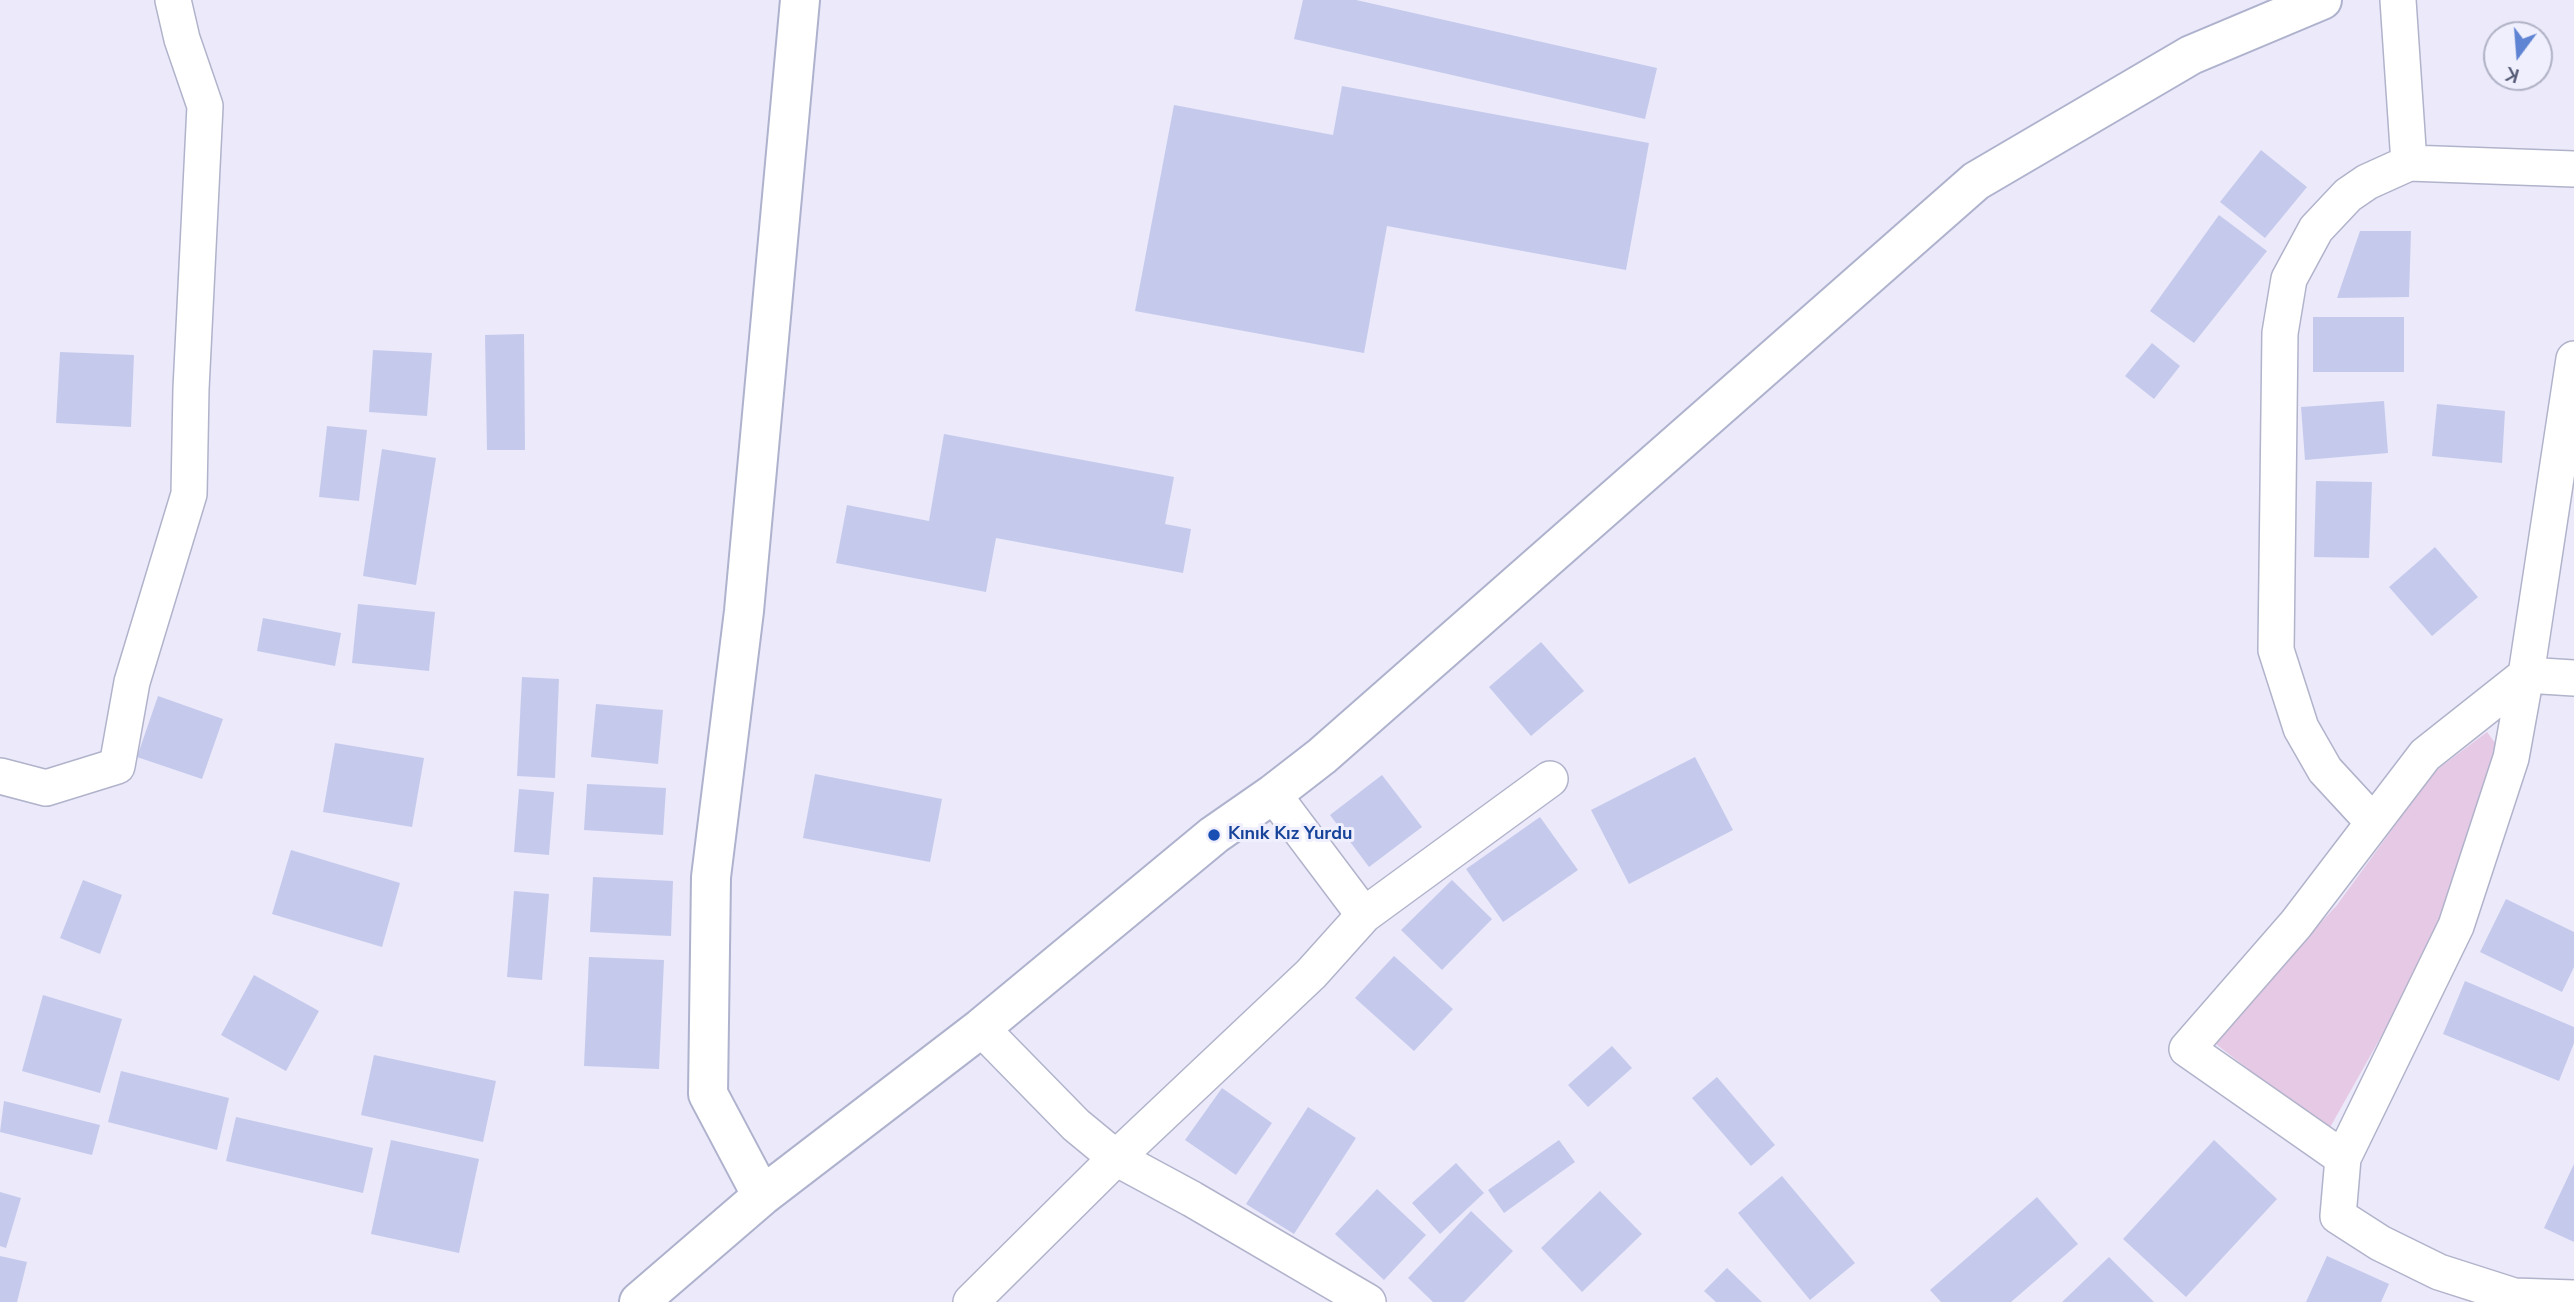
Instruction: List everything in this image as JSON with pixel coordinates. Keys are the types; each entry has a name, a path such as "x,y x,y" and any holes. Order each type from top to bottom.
{"main road":[{"path":"762,1196 708,1094 711,877 744,611 800,0"},
{"path":"639,1302 762,1196 981,1028 1214,835 1322,756 1976,181 2192,55 2322,0"}],"street":[{"path":"0,776 46,788 117,766 131,682 189,494 193,337 205,106 182,39 173,0"},
{"path":"2399,0 2409,163"},
{"path":"2373,822 2325,770 2301,728 2276,650 2280,333 2289,279 2316,229 2331,212 2358,189 2409,163 2574,169"},
{"path":"2574,359 2511,758 2456,926 2343,1158 2338,1216 2381,1243 2439,1272 2514,1299 2574,1298"},
{"path":"2343,1158 2187,1049 2296,924 2424,755 2526,675 2574,678"},
{"path":"971,1302 1116,1158 1311,974 1364,915 1550,779"},
{"path":"1273,794 1364,915"},
{"path":"981,1028 1076,1125 1116,1158 1192,1199 1368,1302"}],"shaded area":[{"path":"2487,732 2501,751 2442,928 2328,1131 2212,1041 2337,905 2434,772"}],"building":[{"path":"1303,0 1356,0 1657,68 1645,119 1294,39"},
{"path":"1342,86 1649,143 1626,270 1387,226 1364,353 1135,311 1174,105 1333,135"},
{"path":"2261,150 2307,187 2265,238 2220,202"},
{"path":"2219,215 2267,251 2194,343 2150,311"},
{"path":"2360,231 2411,231 2409,297 2337,298"},
{"path":"2313,317 2404,317 2404,372 2313,372"},
{"path":"524,334 525,450 487,450 485,335"},
{"path":"2152,343 2180,366 2154,399 2125,376"},
{"path":"373,350 432,353 427,416 369,412"},
{"path":"60,352 134,355 131,427 56,423"},
{"path":"2384,401 2388,453 2305,460 2301,407"},
{"path":"2437,404 2505,411 2502,463 2432,456"},
{"path":"327,426 367,430 359,501 319,497"},
{"path":"944,434 1174,477 1165,524 1191,529 1183,573 996,538 986,592 836,563 847,505 929,521"},
{"path":"382,449 436,458 416,585 363,576"},
{"path":"2316,481 2372,482 2369,558 2314,557"},
{"path":"2435,547 2478,597 2432,636 2389,587"},
{"path":"358,604 435,612 429,671 352,663"},
{"path":"263,618 341,633 335,666 257,651"},
{"path":"1541,642 1584,691 1531,736 1489,687"},
{"path":"522,677 559,679 555,778 517,776"},
{"path":"158,696 223,719 202,779 137,757"},
{"path":"596,704 663,710 658,764 591,757"},
{"path":"335,743 424,758 412,827 323,812"},
{"path":"1695,757 1733,830 1629,884 1591,810"},
{"path":"815,774 942,799 930,862 803,838"},
{"path":"1382,775 1422,827 1369,867 1330,815"},
{"path":"587,784 666,788 663,835 584,830"},
{"path":"519,789 554,792 549,855 514,852"},
{"path":"1540,817 1578,870 1503,922 1466,869"},
{"path":"291,850 400,883 382,947 272,914"},
{"path":"593,877 673,881 671,936 590,932"},
{"path":"83,880 122,895 100,954 60,938"},
{"path":"1452,880 1492,919 1442,970 1401,930"},
{"path":"514,891 549,894 542,980 507,977"},
{"path":"2506,899 2574,932 2574,967 2562,992 2480,952"},
{"path":"1394,956 1453,1009 1414,1051 1355,998"},
{"path":"589,957 664,960 659,1069 584,1066"},
{"path":"254,975 319,1011 286,1071 221,1035"},
{"path":"2465,981 2574,1027 2574,1043 2559,1081 2443,1034"},
{"path":"43,995 122,1019 100,1093 22,1071"},
{"path":"1612,1046 1632,1068 1588,1107 1568,1085"},
{"path":"374,1055 496,1081 483,1142 361,1115"},
{"path":"121,1071 229,1098 217,1150 108,1122"},
{"path":"1717,1077 1775,1145 1751,1166 1692,1098"},
{"path":"1222,1088 1272,1123 1236,1175 1185,1140"},
{"path":"4,1101 100,1125 92,1155 0,1132"},
{"path":"1308,1107 1356,1138 1294,1234 1246,1204"},
{"path":"236,1117 373,1148 363,1193 226,1161"},
{"path":"391,1140 479,1159 459,1253 371,1234"},
{"path":"1559,1140 1575,1162 1504,1213 1488,1190"},
{"path":"2214,1140 2277,1199 2186,1297 2123,1239"},
{"path":"1456,1163 1484,1193 1440,1234 1412,1203"},
{"path":"2574,1164 2574,1242 2544,1228"},
{"path":"1782,1176 1855,1263 1810,1300 1738,1213"},
{"path":"1377,1189 1426,1235 1384,1280 1335,1234"},
{"path":"1600,1191 1642,1234 1582,1292 1541,1248"},
{"path":"0,1192 21,1198 6,1248 0,1246"},
{"path":"2037,1197 2078,1244 2011,1302 1941,1302 1930,1290"},
{"path":"1471,1211 1513,1251 1464,1302 1433,1302 1408,1278"},
{"path":"0,1256 27,1262 17,1302 0,1302"},
{"path":"2327,1256 2389,1284 2381,1302 2306,1302"},
{"path":"2109,1257 2154,1302 2062,1302"},
{"path":"1727,1268 1762,1302 1716,1302 1704,1291"}],"place":[{"name":"Kınık Kız Yurdu","path":"1214,835"}]}
